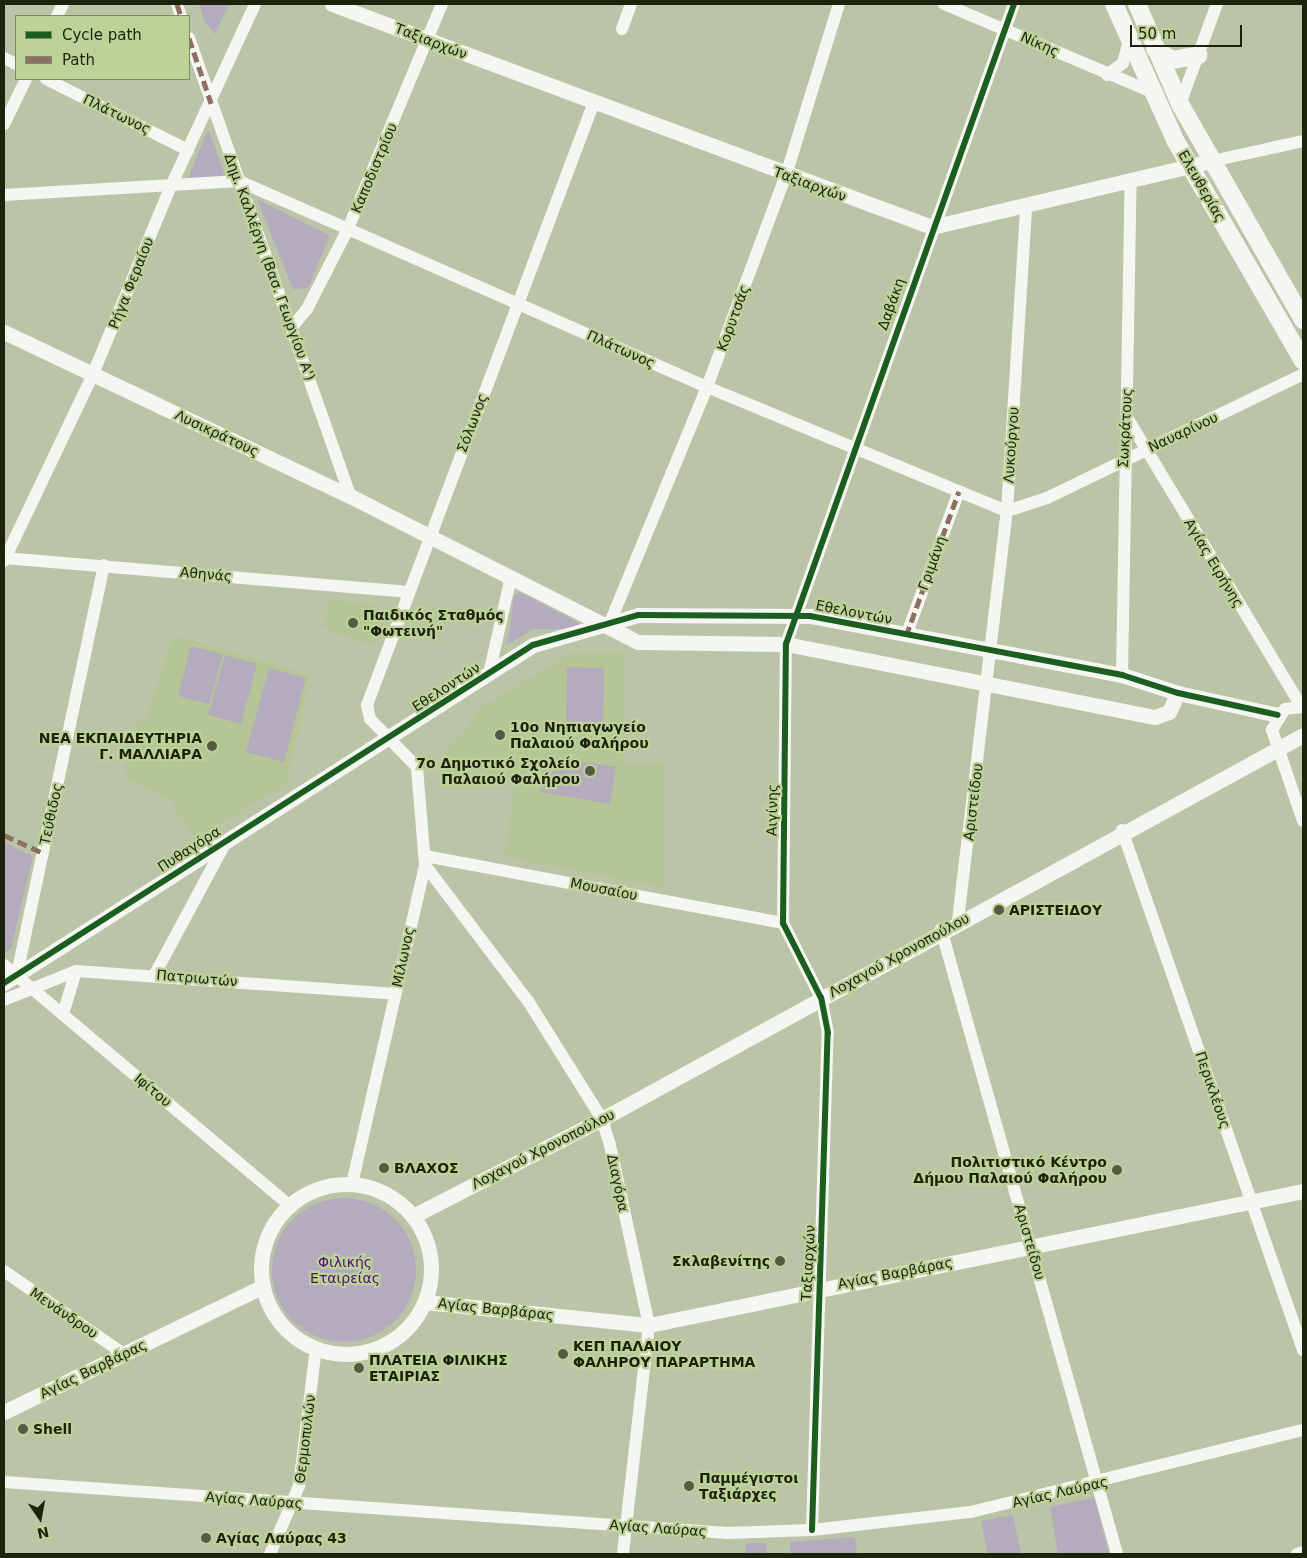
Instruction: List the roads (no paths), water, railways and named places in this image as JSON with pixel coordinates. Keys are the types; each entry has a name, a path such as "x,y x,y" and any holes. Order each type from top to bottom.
{"main road":[{"name":"Ελευθερίας","path":"1114,4 1150,91 1189,166 1303,361"},
{"name":"Ελευθερίας","path":"1137,4 1180,104 1303,320"},
{"path":"1155,49 1172,60 1199,55"}],"street":[{"name":"Ρήγα Φεραίου","path":"4,559 93,374 171,186 211,103 255,4"},
{"name":"Ταξιαρχών","path":"332,4 786,175 932,227"},
{"name":"Καποδιστρίου","path":"293,326 307,309 347,231 442,4"},
{"path":"622,29 631,4"},
{"name":"Κορυτσάς","path":"609,625 707,387 786,175 840,4"},
{"name":"Νίκης","path":"945,4 1107,75 1150,91"},
{"name":"Δαβάκη","path":"796,615 853,446 1014,4"},
{"path":"1180,104 1217,4"},
{"name":"Δημ. Καλλέργη (Βασ. Γεωργίου Α')","path":"190,41 239,181 293,326 350,496"},
{"path":"1107,75 1123,63 1129,41"},
{"path":"4,124 26,80"},
{"name":"Πλάτωνος","path":"48,80 188,150"},
{"name":"Σόλωνος","path":"390,740 370,718 367,705 407,592 594,102"},
{"path":"932,227 1303,141"},
{"name":"Σωκράτους","path":"1122,675 1123,460 1128,418 1131,180"},
{"path":"4,195 239,181"},
{"name":"Πλάτωνος","path":"239,181 347,231 707,387 1007,511"},
{"name":"Λυκούργου","path":"988,683 1007,511 1026,206"},
{"name":"Λυσικράτους","path":"8,337 93,374 429,535"},
{"name":"Ναυαρίνου","path":"1007,511 1047,498 1303,374"},
{"name":"Αγίας Ειρήνης","path":"1128,418 1145,450 1302,707"},
{"name":"Γριμάνη","path":"906,636 959,491"},
{"path":"429,535 609,625 638,642 786,644 1155,717 1169,712 1178,693"},
{"name":"Αθηνάς","path":"4,559 104,565 407,592"},
{"name":"Τεύθιδος","path":"17,974 104,565"},
{"name":"Εθελοντών","path":"489,674 511,576"},
{"name":"Εθελοντών","path":"390,740 533,645 609,625 638,615 796,615 1122,675 1178,693 1278,714"},
{"name":"Αιγίνης","path":"796,615 786,644 782,923 821,998"},
{"name":"Αριστείδου","path":"958,920 988,683"},
{"path":"1302,707 1278,714 1272,730 1303,821"},
{"name":"Λοχαγού Χρονοπούλου","path":"413,1216 602,1119 821,998 941,929 1277,746 1303,735"},
{"name":"Πυθαγόρα","path":"4,983 228,839 390,740"},
{"name":"Μίλωνος","path":"352,1184 425,860 417,767 390,740"},
{"name":"Περικλέους","path":"1122,830 1303,1350"},
{"name":"Πυθαγόρα","path":"155,974 228,839"},
{"name":"Μουσαίου","path":"425,860 782,923"},
{"name":"Διαγόρα","path":"425,860 528,1000 602,1119 649,1325 624,1554"},
{"name":"Αριστείδου","path":"941,929 1117,1554"},
{"name":"Ιφίτου","path":"4,965 34,988 289,1206"},
{"path":"63,1014 76,972"},
{"name":"Πατριωτών","path":"4,1000 76,972 155,974 395,994"},
{"name":"Ταξιαρχών","path":"812,1530 828,1033 821,998"},
{"path":"352,1184 382,1192 413,1216 431,1258 425,1302 408,1327 374,1349 341,1354 316,1348 282,1325 263,1286 261,1261 267,1236 289,1206 314,1190 352,1184"},
{"name":"Αγίας Βαρβάρας","path":"425,1302 649,1325 819,1288 1303,1191"},
{"name":"Μενάνδρου","path":"4,1272 124,1354"},
{"name":"Αγίας Βαρβάρας","path":"4,1412 263,1286"},
{"name":"Θερμοπυλών","path":"270,1554 294,1502 316,1348"},
{"name":"Αγίας Λαύρας","path":"4,1482 727,1532 812,1530 952,1515 1098,1484 1303,1430"},
{"path":"1297,1554 1303,1552"}],"place":[{"name":"Παιδικός Σταθμός \"Φωτεινή\"","path":"353,623"},
{"name":"10ο Νηπιαγωγείο Παλαιού Φαλήρου","path":"500,735"},
{"name":"ΝΕΑ ΕΚΠΑΙΔΕΥΤΗΡΙΑ Γ. ΜΑΛΛΙΑΡΑ","path":"212,746"},
{"name":"7ο Δημοτικό Σχολείο Παλαιού Φαλήρου","path":"590,771"},
{"name":"ΑΡΙΣΤΕΙΔΟΥ","path":"999,910"},
{"name":"ΒΛΑΧΟΣ","path":"384,1168"},
{"name":"Πολιτιστικό Κέντρο Δήμου Παλαιού Φαλήρου","path":"1117,1170"},
{"name":"Σκλαβενίτης","path":"780,1261"},
{"name":"ΚΕΠ ΠΑΛΑΙΟΥ ΦΑΛΗΡΟΥ ΠΑΡΑΡΤΗΜΑ","path":"563,1354"},
{"name":"ΠΛΑΤΕΙΑ ΦΙΛΙΚΗΣ ΕΤΑΙΡΙΑΣ","path":"359,1368"},
{"name":"Shell","path":"23,1429"},
{"name":"Παμμέγιστοι Ταξιάρχες","path":"689,1486"},
{"name":"Αγίας Λαύρας 43","path":"206,1538"}],"park label":[{"name":"Φιλικής Εταιρείας","path":"345,1270"}]}
